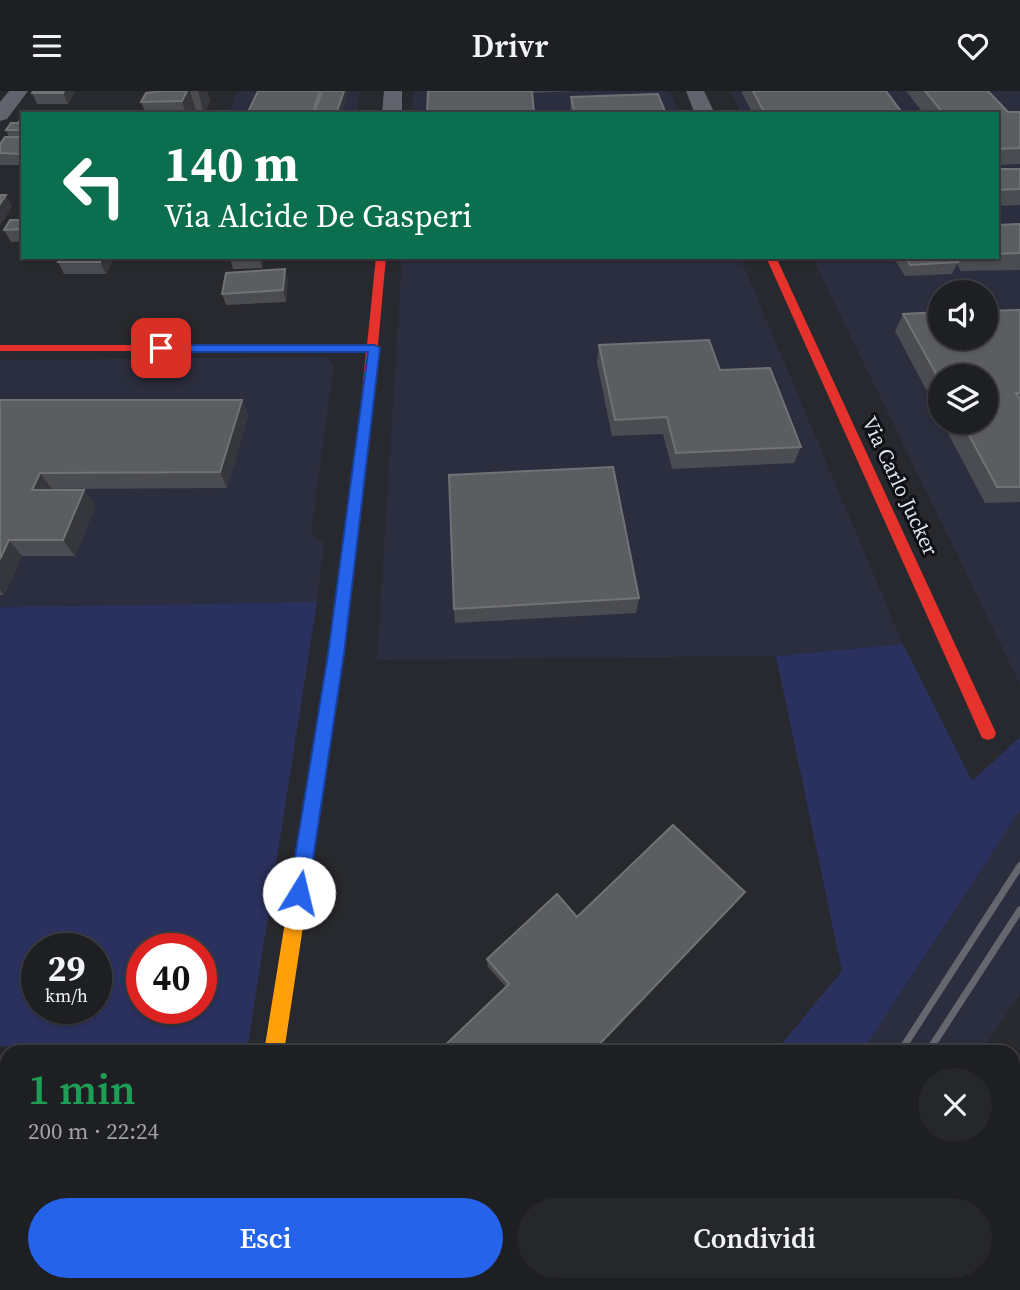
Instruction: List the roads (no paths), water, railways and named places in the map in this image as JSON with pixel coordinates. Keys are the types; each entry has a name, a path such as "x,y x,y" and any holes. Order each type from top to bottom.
{"street":[{"path":"0,115 19,91"},
{"path":"392,112 393,91"},
{"path":"695,91 704,112"},
{"path":"275,1045 336,654 375,348 381,259"},
{"name":"Via Carlo Jucker","path":"772,259 988,733"},
{"path":"0,348 375,348"}],"railway":[{"path":"905,1045 1020,866"},
{"path":"933,1045 1020,910"}]}
